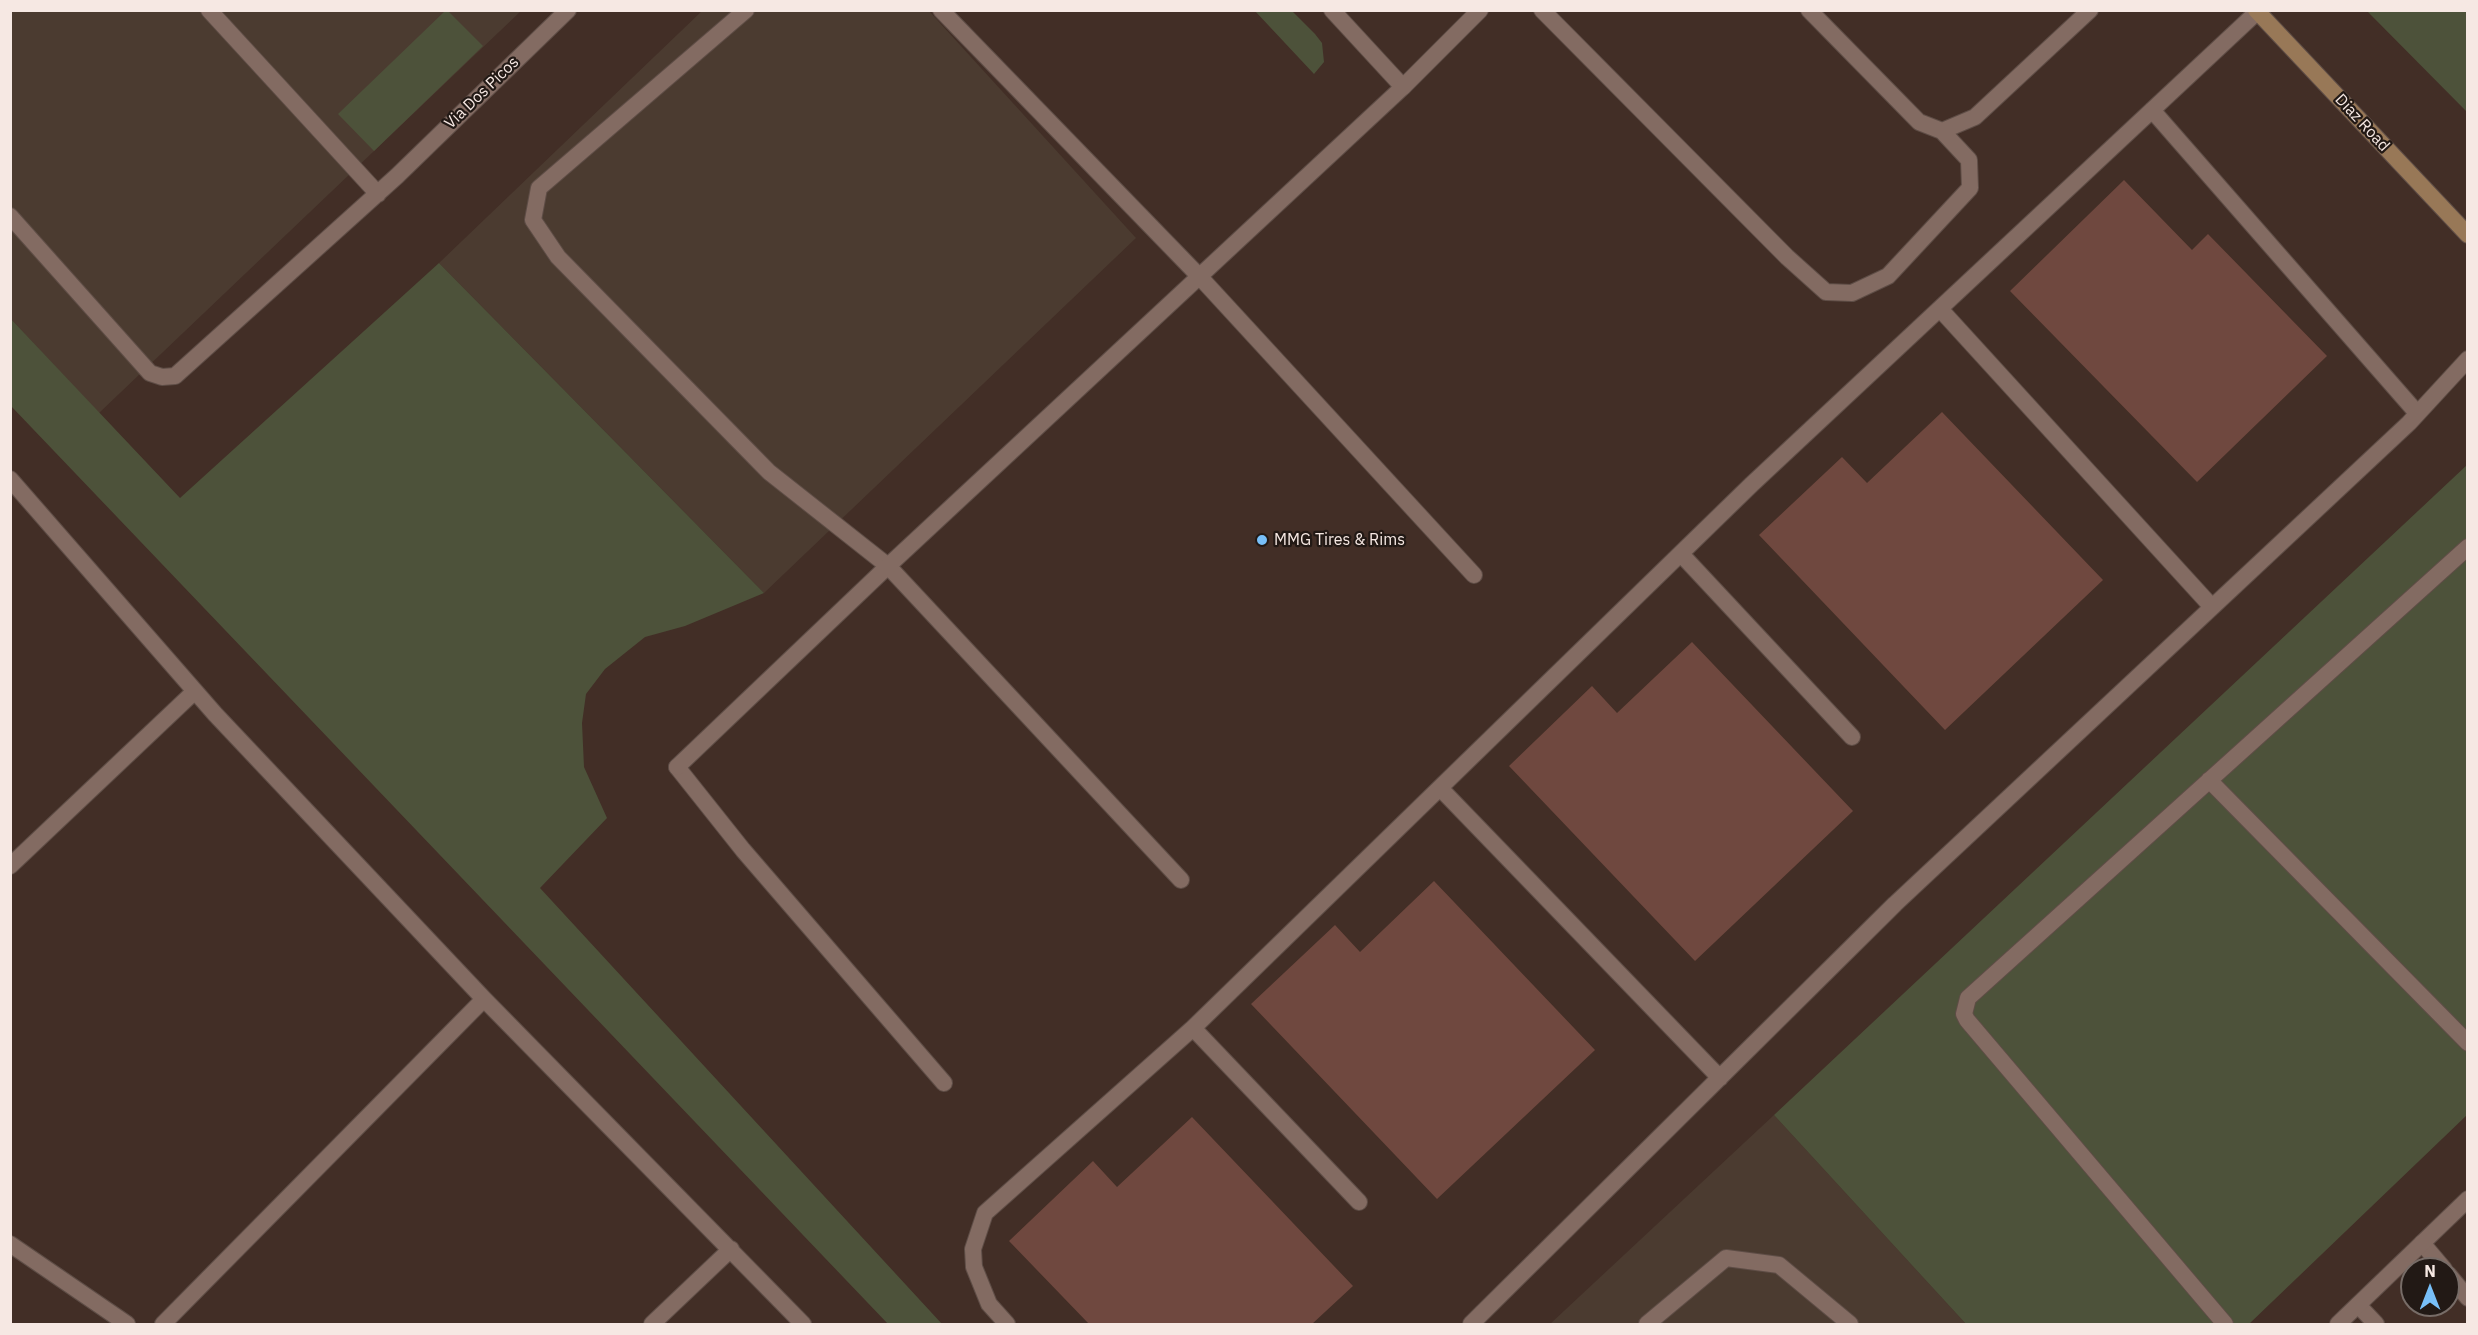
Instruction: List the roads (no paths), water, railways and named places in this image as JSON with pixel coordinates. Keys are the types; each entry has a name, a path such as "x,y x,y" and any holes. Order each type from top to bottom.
{"main road":[{"name":"Diaz Road","path":"2256,11 2468,235"}],"street":[{"path":"209,10 378,194"},
{"name":"Via Dos Picos","path":"10,216 150,373 174,376 378,194 568,10"},
{"path":"746,10 539,189 533,220 558,257 769,472 888,566 1181,880"},
{"path":"941,10 1199,276 1474,574"},
{"path":"1332,10 1403,87"},
{"path":"944,1083 742,850 677,767 888,566 1403,87 1480,10"},
{"path":"1542,10 1787,257 1826,292 1852,293 1888,276 1970,189 1969,160 1942,131 1919,122 1809,10"},
{"path":"1942,131 1975,117 2090,10"},
{"path":"1007,1324 989,1304 974,1267 973,1249 985,1213 1193,1028 1751,485 2256,11"},
{"path":"2152,110 2417,413"},
{"path":"1940,309 2212,607"},
{"path":"1471,1324 1895,904 2417,413 2468,359"},
{"path":"10,479 195,691 484,999 803,1324"},
{"path":"2225,1324 1964,1014 1968,998 2468,547"},
{"path":"1681,554 1852,737"},
{"path":"10,866 195,691"},
{"path":"2209,780 2468,1043"},
{"path":"1440,788 1720,1078"},
{"path":"163,1324 484,999"},
{"path":"1193,1028 1359,1202"},
{"path":"2338,1324 2468,1199"},
{"path":"2422,1243 2434,1257"},
{"path":"10,1244 127,1324"},
{"path":"652,1324 731,1249"},
{"path":"1647,1324 1726,1258 1779,1265 1850,1324"},
{"path":"2358,1305 2376,1324"}],"place":[{"name":"MMG Tires & Rims","path":"1262,540"}]}
